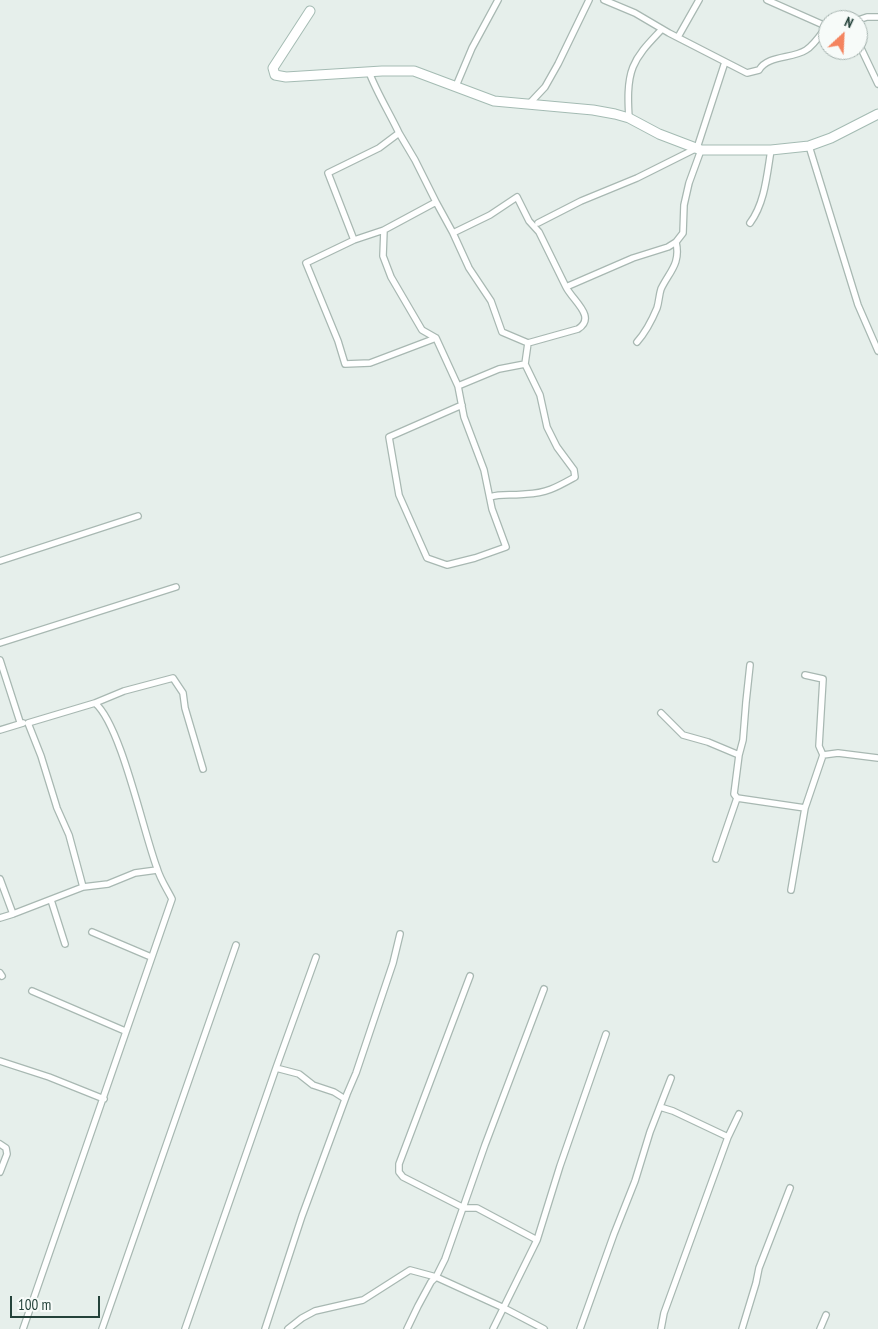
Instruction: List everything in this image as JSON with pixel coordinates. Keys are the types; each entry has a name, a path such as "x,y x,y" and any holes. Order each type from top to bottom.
{"street":[{"path":"456,86 472,48 498,0"},
{"path":"528,104 549,81 589,0"},
{"path":"604,0 635,13 747,73 759,70 762,65 796,55 806,50 818,37"},
{"path":"678,37 699,0"},
{"path":"767,0 818,22"},
{"path":"310,11 273,68 275,75 286,77 414,71 456,86 476,96 494,101 593,110 628,118 659,134 699,149 771,150 809,146 831,138 878,114"},
{"path":"628,118 633,68 642,51 662,29"},
{"path":"867,60 878,84"},
{"path":"566,287 625,261 668,247 676,242 682,233 688,183 725,62"},
{"path":"369,72 378,94 386,105 399,133 415,160 469,268 491,302 502,332 528,343 578,329 584,325 587,319 585,314 570,295 539,232 529,222 517,197 490,215 452,233"},
{"path":"354,240 328,173 379,148 399,133"},
{"path":"809,146 858,304 878,351"},
{"path":"538,223 581,201 637,178 699,149"},
{"path":"750,224 758,211 771,150"},
{"path":"436,202 384,230 354,240 306,263 338,341 345,364 370,363 436,338"},
{"path":"384,230 383,256 391,277 422,330 436,338 458,386 462,404 464,417 484,470 492,510 506,547 447,565 427,558 399,494 389,437 462,404"},
{"path":"636,342 642,336 654,314 662,287 673,269 677,258 676,242"},
{"path":"490,497 498,494 526,494 553,490 575,477 574,470 557,447 548,427 540,395 524,364 528,343"},
{"path":"458,386 499,369 524,364"},
{"path":"0,561 138,516"},
{"path":"0,643 176,587"},
{"path":"0,660 20,722"},
{"path":"716,859 737,798 734,794 734,787 739,755 744,740 750,665"},
{"path":"791,890 805,808 823,755 819,746 819,726 823,678 805,675"},
{"path":"0,730 20,722 28,723 95,703 124,691 173,678 183,693 185,708 203,769"},
{"path":"23,1329 172,899 157,870 117,740 101,708 95,703"},
{"path":"661,713 683,735 708,742 739,755"},
{"path":"28,723 41,756 56,808 69,835 83,887"},
{"path":"823,755 838,753 878,758"},
{"path":"737,798 805,808"},
{"path":"0,918 83,887 108,884 135,873 157,870"},
{"path":"0,879 13,914"},
{"path":"51,900 65,944"},
{"path":"92,932 151,957"},
{"path":"265,1329 302,1216 356,1073 390,972 400,934"},
{"path":"102,1329 236,946"},
{"path":"185,1329 316,957"},
{"path":"470,976 398,1168 403,1178 464,1208 477,1208 537,1240"},
{"path":"407,1329 421,1300 431,1282 436,1278 445,1259 485,1145 544,989"},
{"path":"32,992 125,1031"},
{"path":"493,1329 537,1240 560,1166 606,1034"},
{"path":"0,1061 49,1077 104,1099"},
{"path":"276,1068 299,1074 313,1084 346,1099"},
{"path":"580,1329 671,1078"},
{"path":"660,1107 673,1110 728,1137"},
{"path":"661,1329 664,1313 728,1137 739,1114"},
{"path":"0,1144 6,1148 7,1154 0,1172"},
{"path":"742,1329 759,1268 790,1188"},
{"path":"288,1329 315,1311 363,1300 410,1270 436,1278 504,1308 544,1329"},
{"path":"820,1329 826,1316"}]}
